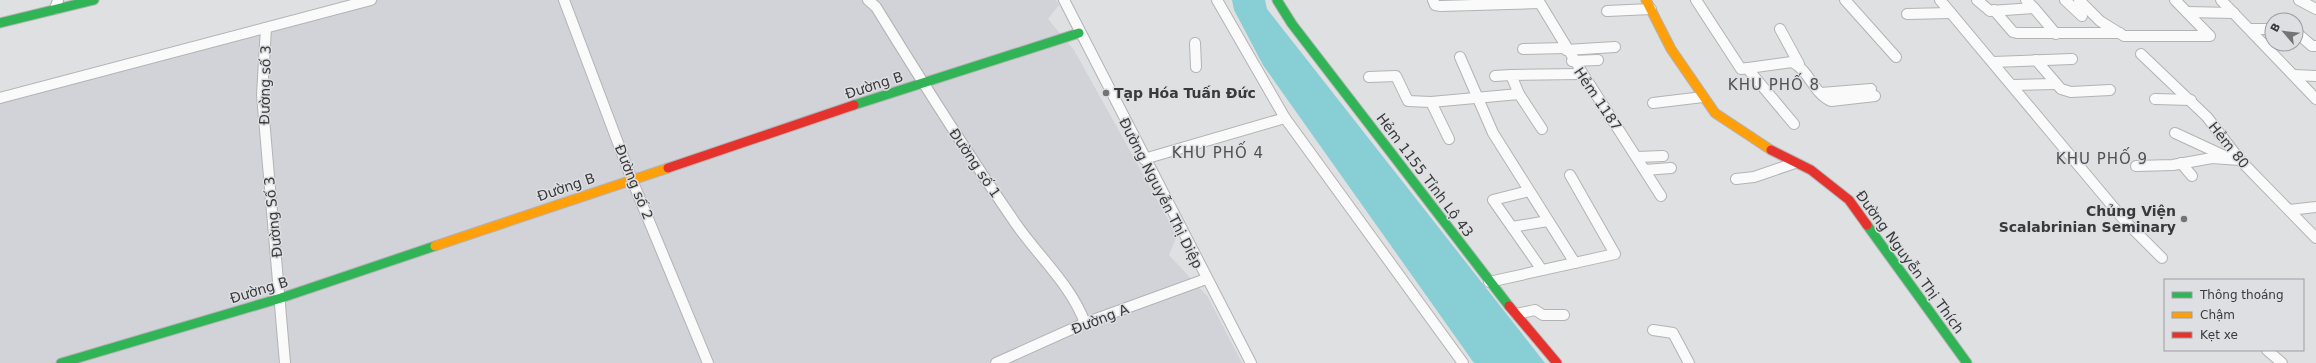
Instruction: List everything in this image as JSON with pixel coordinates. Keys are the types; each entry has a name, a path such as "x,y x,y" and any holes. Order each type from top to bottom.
{"street":[{"path":"54,10 58,0"},
{"path":"0,23 94,0"},
{"path":"0,98 371,0"},
{"name":"Đường số 2","path":"564,0 632,180 708,363"},
{"name":"Đường số 1","path":"868,0 876,7 923,84 1007,211 1042,258 1069,289 1080,307 1085,323"},
{"name":"Đường Nguyễn Thị Diệp","path":"1064,0 1079,33 1206,279 1252,363"},
{"path":"1217,0 1285,118 1463,363"},
{"name":"Hẻm 1155 Tỉnh Lộ 43","path":"1277,0 1292,24 1489,282 1557,363"},
{"path":"1433,0 1435,5 1441,6 1538,1"},
{"name":"Đường Nguyễn Thị Thích","path":"1646,0 1671,49 1715,113 1730,125 1817,174 1849,200 1967,363"},
{"path":"1696,0 1741,69 1792,62 1799,64"},
{"path":"1845,0 1896,57"},
{"path":"1940,0 2125,221 2162,258"},
{"path":"1977,0 1987,10 2034,8"},
{"path":"2026,0 2056,34"},
{"path":"2065,0 2082,16"},
{"path":"2079,0 2100,21 2124,36 2210,36 2175,0"},
{"path":"2221,0 2251,29 2316,99"},
{"path":"2299,0 2316,9"},
{"name":"Hẻm 1187","path":"1538,1 1580,74 1637,157 1661,196"},
{"path":"1607,11 1651,9"},
{"path":"1994,10 2015,32 2056,34 2120,33"},
{"path":"2187,12 2234,13"},
{"path":"1908,14 1951,13"},
{"name":"Đường số 3","path":"265,143 262,95 266,28"},
{"path":"1780,29 1799,64 1821,93 1873,92"},
{"path":"2251,29 2264,29"},
{"name":"Đường B","path":"61,363 281,298 1039,44 1079,33"},
{"path":"2304,39 2312,46 2316,46"},
{"path":"1195,43 1196,67"},
{"path":"1523,49 1615,47"},
{"name":"Hẻm 80","path":"2141,54 2191,100 2234,149 2236,160 2316,238"},
{"path":"1460,57 1493,133 1575,263"},
{"path":"1993,62 2072,59"},
{"path":"1572,61 1598,60"},
{"path":"2036,60 2056,84 2066,91 2110,90"},
{"path":"1747,68 1794,124"},
{"path":"1495,76 1580,74"},
{"path":"1511,75 1519,94 1542,129"},
{"path":"2294,75 2316,76"},
{"path":"1369,77 1396,76 1408,101 1431,102 1519,94"},
{"path":"2012,85 2056,84"},
{"path":"1653,103 1703,97"},
{"path":"2155,99 2191,100"},
{"path":"1431,102 1449,139"},
{"path":"1144,158 1285,118"},
{"path":"2176,133 2236,160"},
{"name":"Đường Số 3","path":"265,143 281,298 285,363"},
{"path":"1637,157 1663,156"},
{"path":"2136,166 2181,163 2212,158 2236,160"},
{"path":"1736,179 1754,177 1795,162"},
{"path":"2181,163 2192,176"},
{"path":"1645,170 1671,168"},
{"path":"1489,282 1615,254 1570,175"},
{"path":"1529,191 1493,200 1542,270"},
{"path":"2289,210 2316,207"},
{"path":"1512,227 1548,221"},
{"name":"Đường A","path":"996,363 1085,323 1206,279"},
{"path":"1516,314 1535,310 1543,315 1564,315"},
{"path":"1652,330 1673,333 1689,363"},
{"path":"2268,351 2282,363"}],"shaded area":[{"path":"358,0 1056,0 1059,5 1048,19 1074,50 1177,235 1169,255 1208,297 1242,363 0,363 0,94"}],"water":[{"path":"1232,0 1265,0 1267,9 1545,363 1474,363 1263,65 1234,10"}],"traffic: fast":[{"path":"0,23 94,0"},
{"path":"1277,0 1292,24 1509,306"},
{"path":"854,105 1079,33"},
{"path":"1867,225 1967,363"},
{"path":"61,363 281,298 435,246"}],"traffic: slow":[{"path":"1646,0 1671,49 1715,113 1771,150"},
{"path":"435,246 668,168"}],"traffic: jam":[{"path":"668,168 854,105"},
{"path":"1771,150 1811,170 1849,200 1867,225"},
{"path":"1509,306 1557,363"}],"place":[{"name":"Tạp Hóa Tuấn Đức","path":"1106,93"},
{"name":"Chủng Viện Scalabrinian Seminary","path":"2184,219"}],"district":[{"name":"KHU PHỐ 8","path":"1774,85"},
{"name":"KHU PHỐ 4","path":"1218,153"},
{"name":"KHU PHỐ 9","path":"2102,159"}]}
